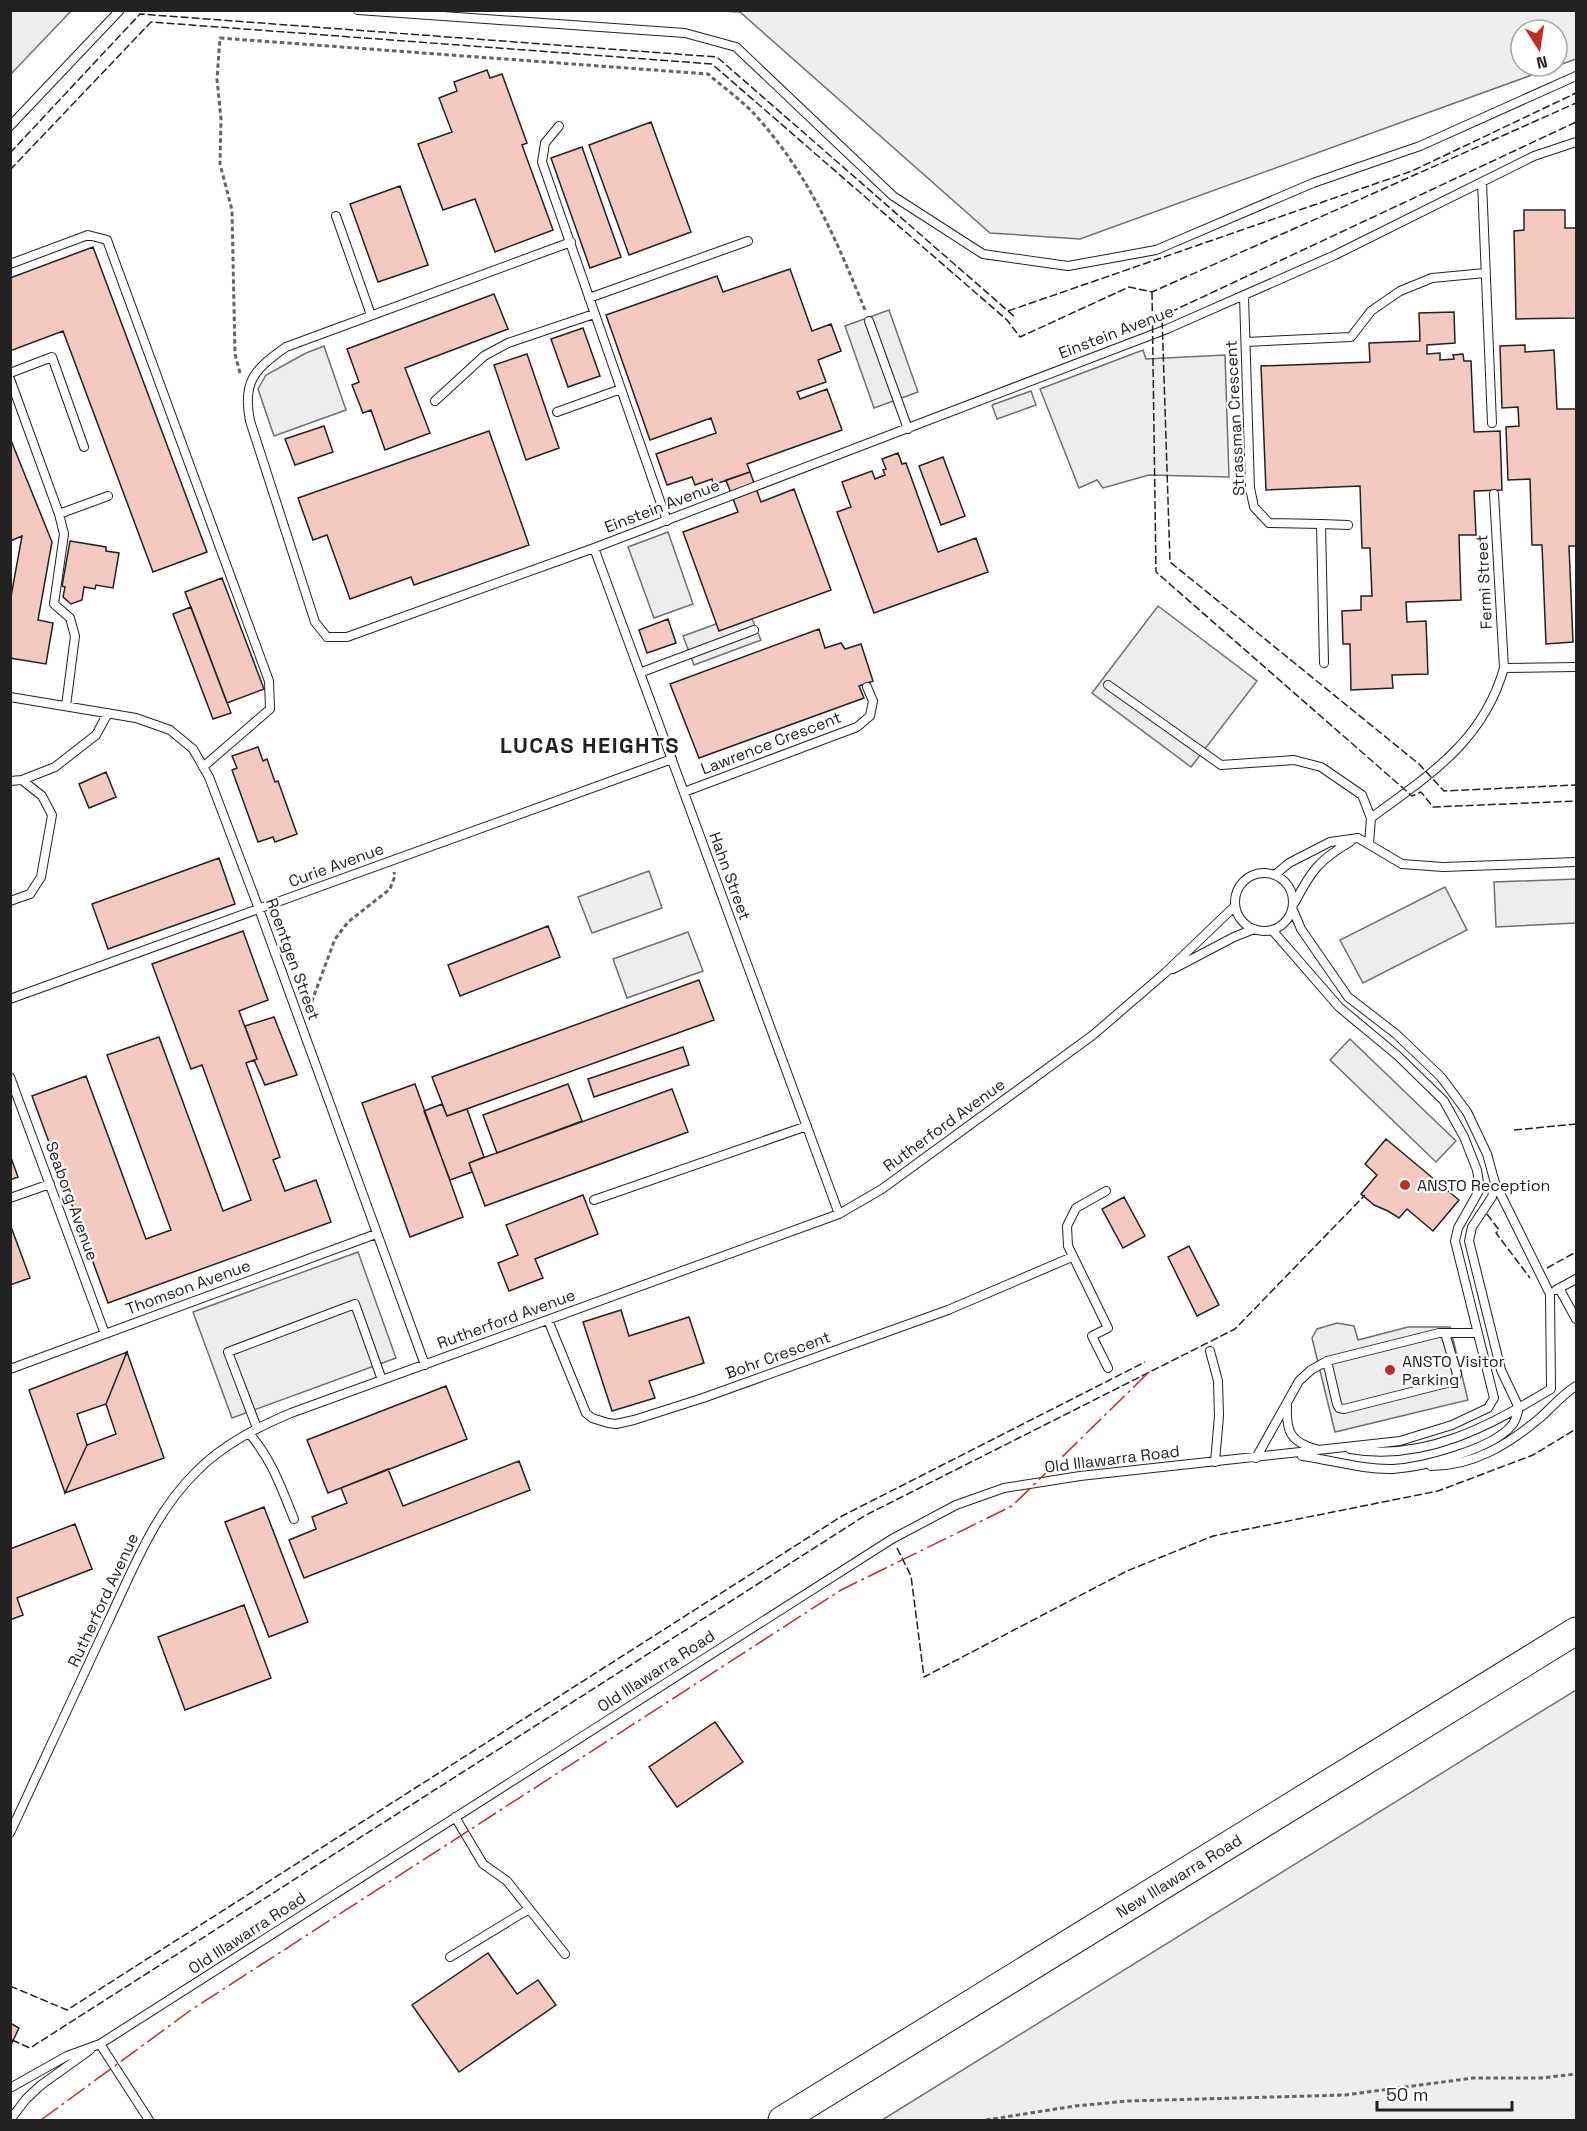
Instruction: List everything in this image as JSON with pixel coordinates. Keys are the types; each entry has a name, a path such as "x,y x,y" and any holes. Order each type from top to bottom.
{"highway":[{"name":"New Illawarra Road","path":"782,2121 1576,1631"}],"lane":[{"path":"10,126 120,10"},
{"path":"358,10 685,33 736,47 893,196 983,254 1068,266 1156,250 1313,183 1420,146 1576,76"},
{"path":"559,126 545,143 542,162 667,520"},
{"name":"Einstein Avenue","path":"246,402 250,421 315,622 327,637 347,637 594,548 1167,329 1335,255 1534,156 1576,142"},
{"path":"1482,182 1492,423"},
{"path":"336,216 371,315"},
{"path":"10,264 88,235 107,240 269,681 270,709 203,767"},
{"path":"589,298 748,241"},
{"path":"246,402 251,380 265,362 279,352 317,334 571,242"},
{"path":"1246,342 1351,337 1371,311 1400,291 1431,278 1485,273"},
{"name":"Strassman Crescent","path":"1244,296 1250,488 1254,507 1269,523 1348,525"},
{"path":"435,401 484,356 508,343 594,314"},
{"path":"869,321 908,429"},
{"path":"10,373 52,357 84,447"},
{"path":"10,380 59,513 64,534 54,604 70,618 75,636 66,706"},
{"path":"557,412 621,389"},
{"name":"Fermi Street","path":"1494,494 1504,668"},
{"path":"59,513 108,496"},
{"path":"1321,525 1324,663"},
{"name":"Hahn Street","path":"594,548 642,672 839,1214"},
{"path":"642,672 754,630"},
{"path":"1371,818 1461,747 1486,713 1497,692 1504,668 1576,667"},
{"path":"1108,685 1221,765 1293,760 1321,767 1362,795 1371,818 1369,844"},
{"name":"Lawrence Crescent","path":"684,792 857,727 870,716 873,701 867,687"},
{"name":"Roentgen Street","path":"10,697 136,718 170,730 193,749 209,777 259,909 425,1365"},
{"path":"10,781 22,780 55,767 96,735 108,713"},
{"name":"Curie Avenue","path":"10,999 672,759"},
{"path":"10,901 30,894 41,877 52,815 42,796 22,780"},
{"path":"1342,1447 1370,1452 1402,1452 1459,1438 1551,1389 1550,1294 1495,1183 1487,1154 1467,1112 1441,1077 1396,1034 1348,996 1305,936 1294,906 1289,886 1276,874 1258,873 1243,881 1238,888 1235,906 1241,920 1254,929 1272,930 1281,926 1288,919 1294,906 1312,870 1336,850 1358,838"},
{"path":"1276,874 1289,863 1330,842 1358,838 1402,864 1443,867 1576,862"},
{"name":"Rutherford Avenue","path":"10,1833 13,1821 160,1516 198,1469 223,1449 253,1431 291,1413 839,1214 882,1189 1093,1035 1165,973 1235,906"},
{"name":"Rutherford Avenue","path":"1165,973 1254,929"},
{"path":"1272,930 1339,1007 1398,1056 1444,1101 1464,1137 1477,1170 1480,1189 1458,1228 1455,1241 1494,1398 1488,1408 1452,1425 1400,1441 1287,1454"},
{"name":"Seaborg Avenue","path":"10,1077 105,1334"},
{"path":"594,1200 807,1126"},
{"path":"1418,1466 1472,1450 1501,1435 1513,1424 1519,1408 1501,1370 1469,1240 1472,1227 1492,1197 1495,1183"},
{"path":"10,1198 50,1184"},
{"path":"1106,1191 1076,1208 1067,1226 1068,1246 1072,1257 1108,1328 1092,1336 1108,1368"},
{"name":"Thomson Avenue","path":"10,1369 376,1234"},
{"name":"Bohr Crescent","path":"548,1320 586,1413 600,1421 616,1424 703,1398 937,1314 1072,1257"},
{"path":"1550,1294 1576,1279"},
{"path":"1559,1288 1576,1319"},
{"path":"294,1519 273,1467 253,1431 228,1352 355,1304 382,1380"},
{"path":"1256,1458 1299,1381 1311,1370 1327,1361 1439,1333 1477,1333"},
{"path":"1327,1361 1336,1404 1339,1408 1344,1409 1455,1379 1457,1374 1445,1333"},
{"path":"1210,1351 1218,1381 1219,1416 1215,1462"},
{"path":"1287,1454 1391,1469 1447,1466 1475,1460 1506,1443 1576,1386"},
{"path":"1287,1402 1286,1423 1292,1436 1302,1445 1321,1450"},
{"name":"Old Illawarra Road","path":"10,2120 26,2099 41,2085 96,2046 892,1539 956,1505 1004,1488 1080,1476 1287,1454"},
{"path":"455,1817 483,1864 507,1881 565,1954"},
{"path":"450,1957 529,1909"},
{"path":"96,2046 149,2121"},
{"name":"Old Illawarra Road","path":"10,2088 67,2056 96,2046"}],"path":[{"path":"246,402 236,354 232,210 220,164 221,119 217,79 220,38 708,74 756,116 801,172 836,239 869,321"},
{"path":"302,1027 335,939 348,922 390,889 395,876 391,861"},
{"path":"986,2121 1074,2106 1128,2101 1346,2095 1473,2078 1541,2078 1576,2074"}],"shaded area":[{"path":"10,11 71,11 11,74"},
{"path":"720,11 1576,11 1576,59 1569,62 1569,18 1509,18 1509,78 1524,78 1080,239 990,233 740,12"},
{"path":"889,310 918,392 874,408 845,326"},
{"path":"324,346 346,410 274,436 258,389 266,375"},
{"path":"1143,350 1146,359 1225,355 1229,477 1149,475 1103,488 1097,480 1079,488 1040,389"},
{"path":"1031,391 1036,405 997,419 992,405"},
{"path":"668,532 693,604 654,618 628,547"},
{"path":"1158,606 1257,681 1191,767 1092,693"},
{"path":"749,612 761,640 694,665 683,636"},
{"path":"649,871 662,908 592,933 578,897"},
{"path":"1576,879 1576,923 1496,927 1494,882"},
{"path":"1445,887 1467,930 1363,983 1340,940"},
{"path":"688,932 703,971 627,998 613,959"},
{"path":"1350,1039 1456,1141 1436,1162 1330,1060"},
{"path":"358,1252 396,1358 232,1418 193,1312"},
{"name":"ANSTO Visitor Parking","path":"1337,1323 1354,1326 1358,1340 1408,1327 1450,1327 1468,1400 1335,1432 1312,1338 1317,1329"},
{"path":"1576,1690 1576,2120 882,2120"}],"building":[{"path":"487,70 490,78 502,74 527,143 522,145 553,230 495,252 475,199 443,210 418,144 452,132 439,98 457,91 454,82"},
{"path":"651,122 691,232 629,255 589,145"},
{"path":"582,147 621,257 590,268 551,158"},
{"path":"400,186 428,265 378,282 350,204"},
{"path":"1524,210 1565,210 1565,228 1576,228 1576,318 1516,319 1514,231 1524,230"},
{"path":"93,247 207,552 153,572 63,331 10,351 10,278"},
{"path":"790,269 812,331 831,324 841,351 818,360 826,382 797,392 800,399 827,389 842,430 747,464 750,472 713,485 712,479 695,485 692,477 667,485 656,454 716,433 711,418 650,440 606,315 717,276 723,292"},
{"path":"494,294 508,329 405,368 430,433 385,450 371,410 363,413 352,385 359,382 347,349"},
{"path":"1454,312 1455,343 1427,345 1427,354 1440,353 1440,360 1454,359 1453,355 1463,354 1464,361 1471,361 1474,432 1500,431 1502,490 1474,491 1476,535 1459,535 1461,600 1406,602 1407,622 1426,621 1428,674 1392,675 1393,688 1351,690 1350,644 1343,644 1342,611 1361,610 1361,596 1372,596 1370,548 1362,548 1360,486 1266,490 1261,366 1370,362 1369,343 1420,341 1419,313"},
{"path":"583,328 600,376 568,387 551,339"},
{"path":"1525,345 1525,352 1554,350 1557,409 1576,409 1576,546 1569,546 1573,642 1546,644 1542,545 1532,545 1530,479 1508,480 1506,427 1519,426 1518,407 1502,408 1500,346"},
{"path":"527,354 559,448 526,460 494,365"},
{"path":"324,426 333,452 295,465 285,439"},
{"path":"489,431 529,545 414,585 411,577 350,599 327,535 313,540 298,498"},
{"path":"10,438 52,542 38,620 53,623 46,664 10,658 10,602 22,536 10,541"},
{"path":"898,453 902,464 906,463 938,552 976,538 988,572 874,613 837,512 851,507 842,482 872,471 875,479 885,475 883,470 886,469 882,459"},
{"path":"943,457 965,516 941,525 919,466"},
{"path":"750,472 761,502 794,489 831,590 719,631 683,532 738,512 726,480"},
{"path":"70,541 106,547 106,551 119,553 113,588 96,585 95,589 84,587 82,600 71,604 63,597 65,587 62,586"},
{"path":"222,578 264,689 227,703 185,592"},
{"path":"191,607 231,713 213,719 173,614"},
{"path":"668,619 676,643 647,653 639,630"},
{"path":"819,629 825,648 841,643 845,649 861,644 873,681 859,686 864,698 699,758 670,684"},
{"path":"258,747 263,761 267,759 275,782 278,781 297,834 275,842 273,837 258,842 232,770 237,768 232,756"},
{"path":"106,772 116,797 89,808 79,784"},
{"path":"219,858 235,904 108,949 92,904"},
{"path":"548,926 560,957 460,996 448,965"},
{"path":"243,931 268,1000 239,1011 257,1059 246,1063 280,1157 273,1160 285,1191 316,1180 331,1222 108,1303 32,1096 86,1076 146,1239 171,1230 107,1055 159,1037 223,1211 251,1200 202,1065 191,1069 152,964"},
{"path":"699,980 714,1020 447,1116 432,1077"},
{"path":"274,1017 297,1075 265,1085 254,1060 257,1059 245,1026"},
{"path":"683,1047 689,1065 594,1097 588,1079"},
{"path":"415,1084 463,1217 410,1237 362,1103"},
{"path":"568,1084 582,1121 497,1153 483,1115"},
{"path":"672,1089 688,1132 485,1206 469,1163"},
{"path":"442,1104 447,1116 467,1109 484,1157 469,1163 472,1172 450,1180 424,1111"},
{"name":"ANSTO Reception","path":"1386,1139 1459,1200 1433,1231 1407,1209 1399,1218 1374,1205 1361,1194 1377,1175 1365,1164"},
{"path":"10,1155 18,1177 10,1180"},
{"path":"583,1195 598,1234 535,1259 543,1278 509,1291 498,1263 518,1255 506,1225"},
{"path":"1124,1197 1145,1236 1123,1248 1102,1209"},
{"path":"10,1224 30,1278 10,1285"},
{"path":"1189,1246 1219,1305 1197,1316 1168,1257"},
{"path":"621,1310 629,1336 689,1317 704,1363 649,1381 655,1398 612,1411 583,1322"},
{"path":"127,1352 164,1458 65,1493 87,1445 116,1434 106,1404"},
{"path":"127,1352 106,1404 77,1414 87,1445 65,1493 29,1390"},
{"path":"446,1386 467,1439 328,1493 307,1440"},
{"path":"519,1461 530,1490 304,1578 289,1540 316,1529 312,1517 347,1503 341,1488 388,1469 403,1506"},
{"path":"264,1507 308,1622 269,1637 225,1522"},
{"path":"75,1524 92,1569 17,1598 23,1615 10,1620 10,1549"},
{"path":"244,1605 271,1678 185,1710 158,1637"},
{"path":"715,1722 743,1762 677,1807 649,1767"},
{"path":"488,1953 517,1994 538,1980 556,2005 459,2072 412,2005"},
{"path":"10,2023 19,2028 10,2047"}],"fence":[{"path":"10,153 140,14 717,57 1015,317"},
{"path":"10,170 151,22 712,64 1007,320 1020,337 1129,287 1152,292 1576,103"},
{"path":"1008,311 1412,171 1576,93"},
{"path":"1576,122 1162,316 1170,562 1419,764 1444,791 1576,785"},
{"path":"1152,292 1156,572 1412,796 1421,792 1433,807 1576,801"},
{"path":"1514,1130 1576,1124"},
{"path":"12,2040 30,2048 866,1515 1235,1329 1365,1195"},
{"path":"1487,1214 1499,1230 1496,1233 1530,1278"},
{"path":"1547,1268 1576,1252"},
{"path":"10,1986 67,2010 842,1516 1145,1362"},
{"path":"897,1548 911,1576 924,1677 1127,1571 1213,1536 1438,1491 1533,1455 1576,1429"}],"power":[{"path":"41,2120 191,2010 841,1590 1012,1506 1149,1372"}],"place":[{"name":"ANSTO Reception","path":"1405,1185"},
{"name":"ANSTO Visitor Parking","path":"1390,1370"}],"district":[{"name":"LUCAS HEIGHTS","path":"590,745"}]}
